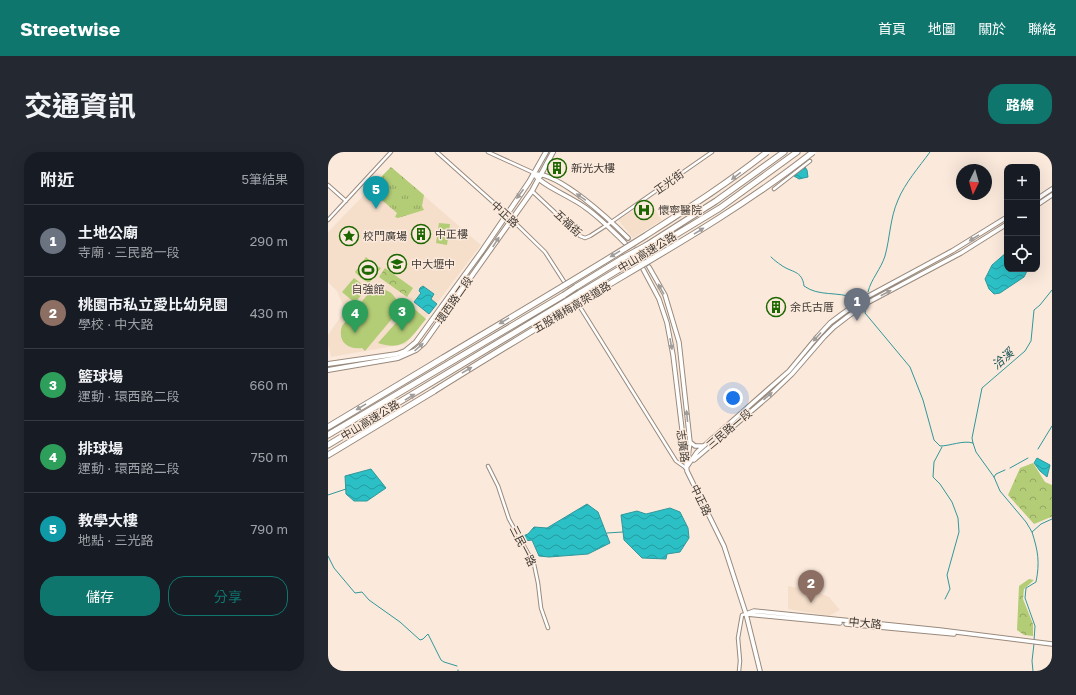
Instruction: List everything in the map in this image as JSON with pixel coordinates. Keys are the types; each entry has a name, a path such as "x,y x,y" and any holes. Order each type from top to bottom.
{"highway":[{"name":"五股楊梅高架道路","path":"328,427 686,210 730,181 767,152"},
{"name":"中山高速公路","path":"328,435 646,245 716,201 784,152"},
{"name":"中山高速公路","path":"328,445 720,208 797,152"},
{"name":"五股楊梅高架道路","path":"328,456 568,309 699,232 782,177 813,152"}],"main road":[{"name":"環西路二段","path":"328,364 398,354 411,347 421,337 482,251 534,174 546,152"},
{"name":"環西路二段","path":"328,370 398,358 416,350 424,343 462,287 490,251 532,190 553,152"}],"street":[{"path":"328,220 391,152"},
{"name":"中正路","path":"437,152 506,214 510,220 523,230 545,252 565,283"},
{"path":"488,152 534,174 538,180 571,198 586,208 625,243"},
{"name":"正光街","path":"607,226 612,221 712,152"},
{"path":"774,189 810,161"},
{"path":"534,174 542,173 569,188 612,221 628,238"},
{"path":"328,185 346,201"},
{"path":"1040,197 1052,189"},
{"name":"五福街","path":"532,190 580,236 585,238 607,226"},
{"path":"1040,203 1052,196"},
{"name":"三民路一段","path":"686,468 704,445 789,371 830,323 863,299 952,252 1004,219"},
{"name":"三民路一段","path":"686,468 698,455 769,396 792,374 834,327 865,304 961,253 1004,226"},
{"name":"志廣路","path":"649,267 665,296 679,342 690,442 686,468"},
{"name":"志廣路","path":"643,269 659,299 667,323 673,355 686,468"},
{"path":"863,299 865,304"},
{"name":"中正路","path":"580,307 676,461 686,468 724,546 746,614 760,671"},
{"path":"690,442 695,446 704,445"},
{"name":"三民一路","path":"488,466 498,486 509,519 534,564 541,608 548,628"},
{"name":"中大路","path":"746,614 754,611 940,630 984,636"},
{"path":"739,671 740,661 738,638 742,616 746,614"},
{"name":"中大路","path":"746,614 984,636 1052,644"}],"shaded area":[{"name":"中大壢中","path":"391,167 481,245 406,344 331,357 328,345 328,335 345,310 337,291 328,282 328,232"},
{"name":"懷寧醫院","path":"649,201 662,220 633,238 618,220"},
{"path":"788,586 815,591 829,597 840,610 829,616 788,609"}],"green space":[{"path":"391,167 424,195 422,206 424,210 398,218 395,217 397,213 369,189"},
{"path":"439,223 450,224 447,245 436,243"},
{"name":"自強館","path":"366,257 376,266 381,268 369,283 355,272"},
{"path":"385,268 413,288 407,297 379,277"},
{"path":"354,278 367,288 355,303 342,292"},
{"path":"379,289 386,290 391,293 398,303 402,299 406,302 365,351 362,348 352,348 348,346 342,341 342,326 368,294"},
{"path":"411,306 426,319 411,337 395,346 378,343"},
{"path":"1033,463 1045,482 1052,485 1052,518 1051,517 1034,524 1008,495 1020,468"},
{"path":"1029,579 1034,580 1024,589 1023,599 1033,624 1033,636 1024,635 1017,630 1019,586"}],"water":[{"path":"805,167 808,177 799,179 794,176"},
{"path":"1004,255 1004,272 1026,272 1024,277 1000,293 994,294 989,289 985,279 992,265"},
{"path":"423,286 434,294 431,299 437,304 429,314 414,302 421,293 419,291"},
{"path":"1037,458 1050,465 1047,477 1034,463"},
{"path":"371,469 386,488 367,501 354,501 346,494 345,476"},
{"path":"587,504 598,512 610,543 588,554 549,557 539,556 532,540 525,541 523,536 528,534 534,527 547,528"},
{"path":"670,508 680,512 688,528 689,538 680,552 667,554 666,559 642,558 624,540 621,515 637,511 646,514"}],"waterway":[{"name":"洽溪","path":"868,292 885,256 893,214 898,200 908,181 930,152"},
{"path":"771,257 785,268 799,274 804,286 816,292 854,298"},
{"name":"洽溪","path":"973,443 972,438 982,388 1025,351 1031,341 1034,310 1052,290"},
{"name":"洽溪","path":"866,307 865,313 910,367 923,400 934,440 940,446 965,442 973,443 976,452 994,477 1000,491 1026,522 1032,532"},
{"name":"洽溪","path":"1038,449 1052,426"},
{"name":"洽溪","path":"942,447 934,462 933,477 940,484 952,502 958,518 959,532 947,575 950,589 945,599"},
{"name":"洽溪","path":"1010,468 1028,458"},
{"name":"洽溪","path":"994,477 996,474 1005,470"},
{"path":"328,495 346,489"},
{"path":"1034,641 1035,626 1025,598 1026,588 1036,582 1038,568 1038,557 1032,532 1041,524 1052,519"},
{"path":"607,533 623,532"},
{"path":"328,556 334,568 355,593 362,592 369,600 400,622 420,640 428,634 441,660 457,666"},
{"path":"1033,671 1032,661 1034,644"}],"tunnel":[{"path":"628,238 649,267"},
{"path":"627,246 642,267"},
{"path":"566,284 578,303"}],"place":[{"name":"新光大樓","path":"557,168"},
{"name":"教學大樓","path":"376,209"},
{"name":"懷寧醫院","path":"644,210"},
{"name":"中正樓","path":"421,234"},
{"name":"校門廣場","path":"349,236"},
{"name":"中大壢中","path":"397,264"},
{"name":"自強館","path":"368,270"},
{"name":"余氏古厝","path":"776,307"},
{"name":"土地公廟","path":"857,321"},
{"name":"籃球場","path":"402,331"},
{"name":"排球場","path":"355,333"},
{"name":"桃園市私立愛比幼兒園","path":"811,603"}]}
